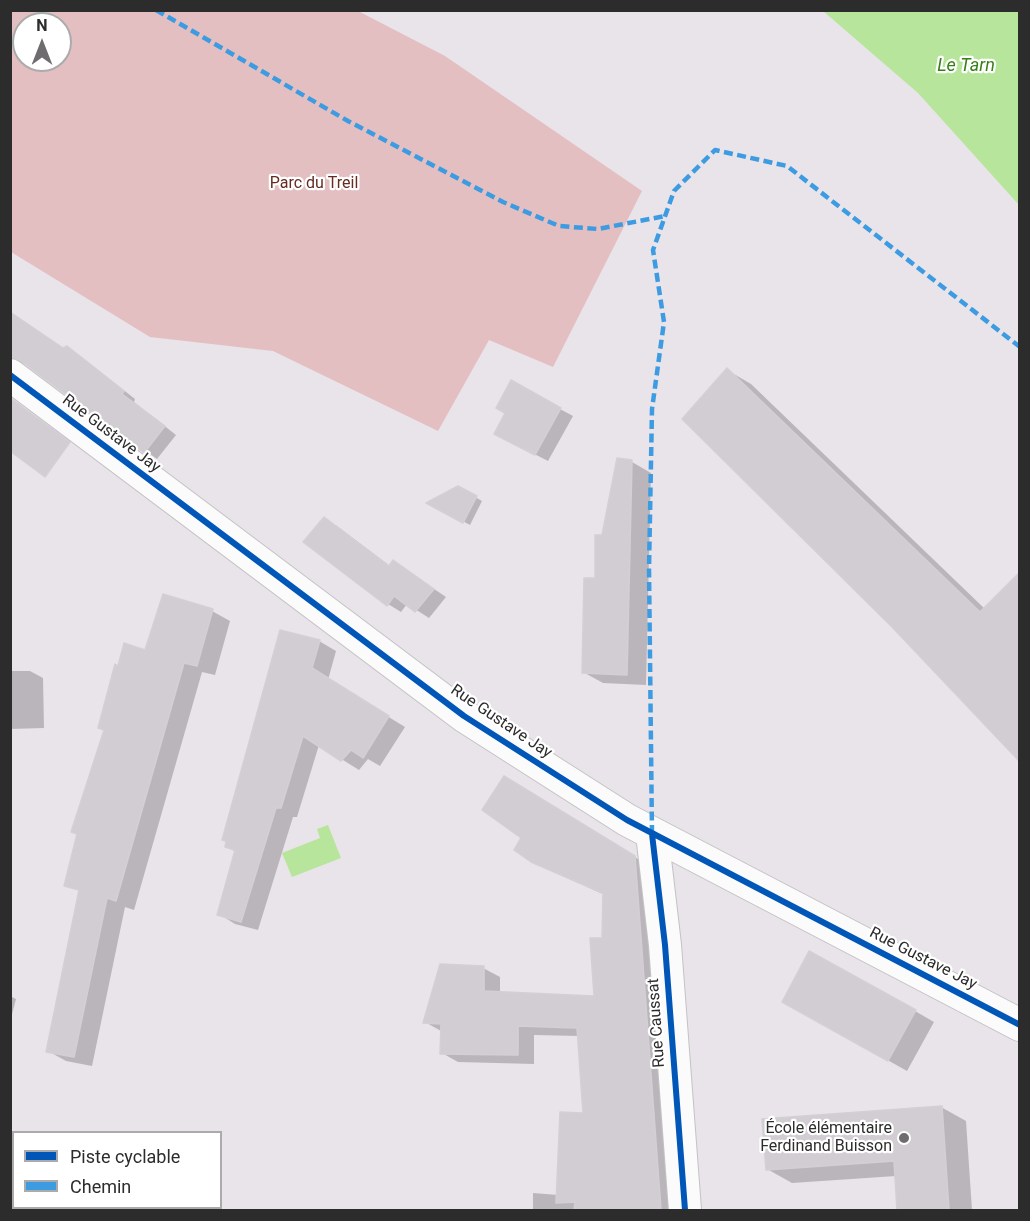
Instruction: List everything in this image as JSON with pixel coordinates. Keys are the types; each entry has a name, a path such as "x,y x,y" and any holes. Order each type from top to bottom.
{"street":[{"name":"Rue Gustave Jay","path":"10,375 464,716 652,834 1020,1025"},
{"name":"Rue Caussat","path":"652,834 665,945 685,1210"}],"green space":[{"name":"Parc du Treil","path":"10,11 358,11 445,56 642,191 553,367 489,340 438,431 273,351 150,337 11,252"}],"water":[{"name":"Le Tarn","path":"823,11 1019,11 1019,205 918,93"},
{"path":"328,825 341,858 292,877 282,853 320,838 317,829"}],"building":[{"path":"10,312 63,348 67,346 124,391 122,394 165,426 144,453 21,361 10,357"},
{"path":"727,368 980,612 1020,572 1020,762 892,627 682,419"},
{"path":"511,380 561,408 535,455 494,434 505,413 496,408"},
{"path":"10,398 70,442 45,477 10,451"},
{"path":"617,458 632,460 627,675 582,673 584,578 595,578 595,535 602,535"},
{"path":"458,486 477,496 463,523 426,503"},
{"path":"324,517 389,566 393,560 434,589 415,612 394,596 387,606 303,542"},
{"path":"163,594 213,609 197,666 184,663 116,901 107,898 74,1057 46,1052 79,890 64,886 77,834 71,832 104,730 98,728 115,664 118,666 124,643 145,650"},
{"path":"280,630 320,640 312,668 389,716 363,758 351,750 341,761 303,736 281,808 276,808 241,922 217,915 235,850 225,847 226,841 222,840"},
{"path":"504,776 635,856 661,1210 574,1210 575,1202 556,1203 560,1112 583,1113 577,1028 518,1026 518,1055 440,1054 441,1024 423,1023 440,964 484,966 484,991 594,996 590,938 602,938 603,893 531,862 514,850 521,838 482,810"},
{"path":"809,951 916,1010 888,1061 782,1002"},
{"path":"942,1106 949,1210 897,1210 894,1161 766,1170 762,1119"}],"marked path":[{"path":"156,10 348,121 503,202 559,226 598,229 665,216"},
{"path":"652,834 649,569 652,409 664,322 653,250 674,191 715,150 787,166 1020,347"}],"cycle path":[{"path":"10,375 464,716 627,820 1020,1025"},
{"path":"652,834 665,945 685,1210"}],"place":[{"name":"École élémentaire Ferdinand Buisson","path":"904,1138"}]}
